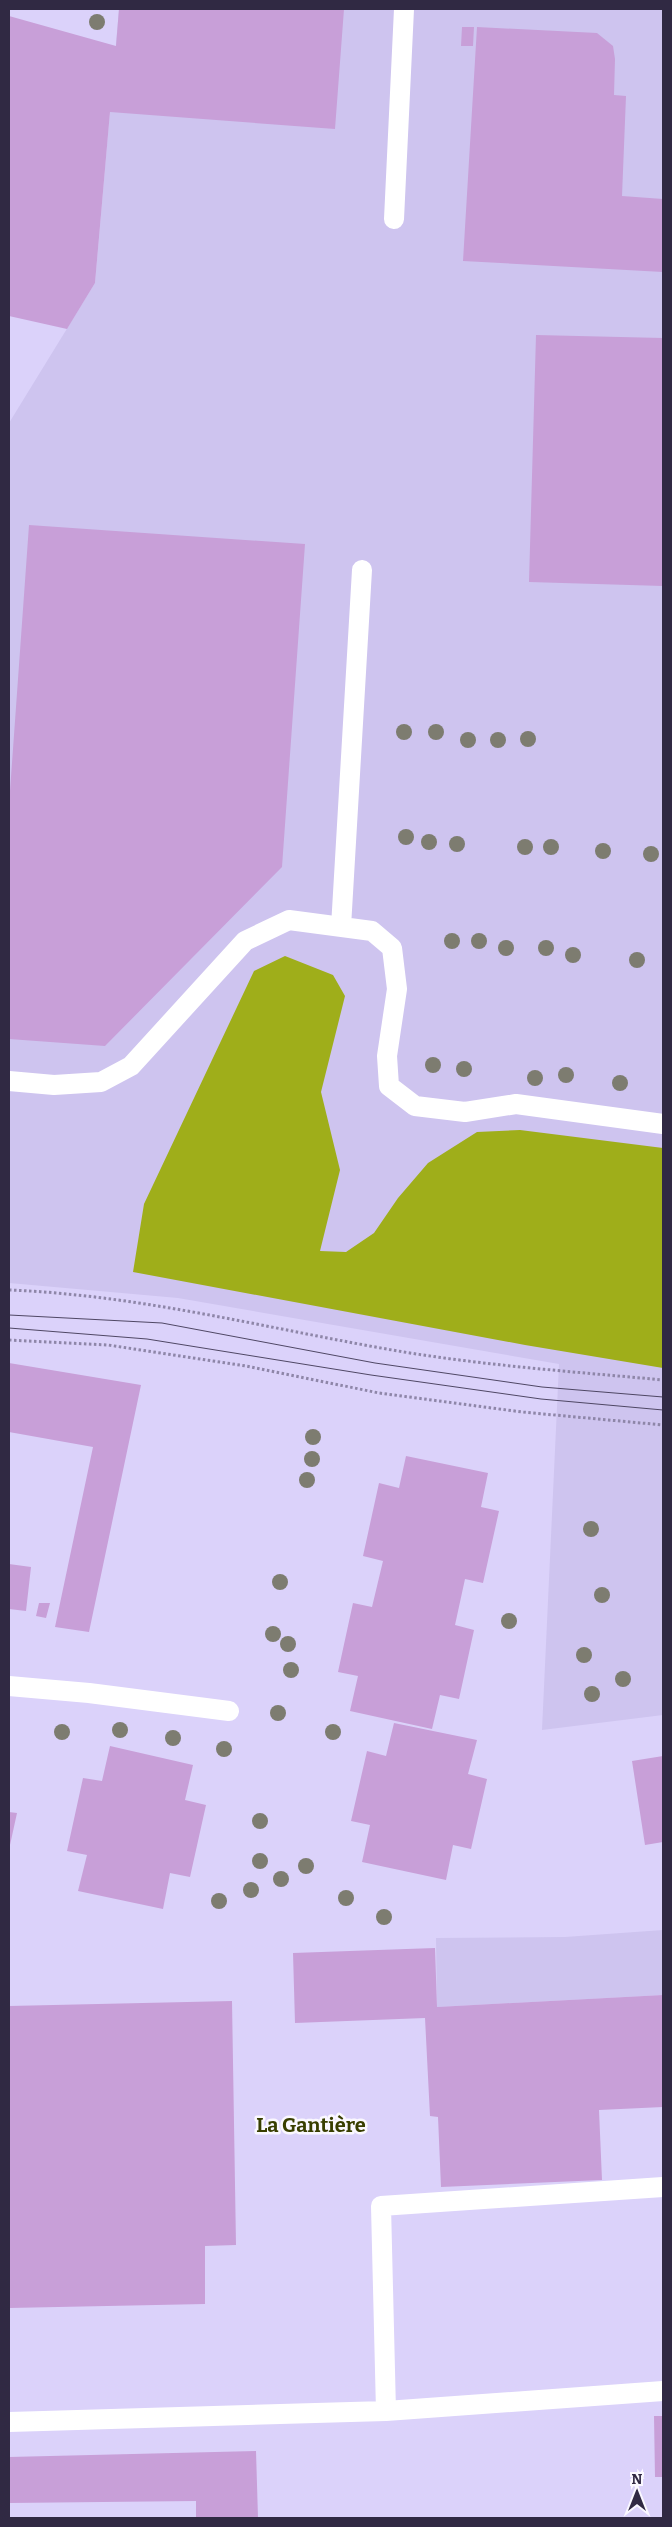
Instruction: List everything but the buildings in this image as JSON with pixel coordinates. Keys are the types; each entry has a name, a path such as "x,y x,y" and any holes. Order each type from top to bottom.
{"lane":[{"path":"394,219 404,9"},
{"path":"341,927 362,570"},
{"path":"9,1081 54,1085 101,1082 131,1066 244,941 289,920 372,931 392,948 397,989 387,1056 388,1086 415,1106 465,1112 516,1104 663,1124"},
{"path":"9,1686 89,1693 229,1711"},
{"path":"386,2411 381,2206 663,2187"},
{"path":"9,2422 386,2411 663,2391"}],"path":[{"path":"9,1290 147,1304 404,1352 469,1361 663,1380"},
{"path":"9,1340 108,1345 246,1366 379,1393 522,1412 663,1425"}],"shaded area":[{"path":"119,9 663,9 663,1715 542,1730 559,1364 178,1298 9,1283 9,423 95,283"},
{"path":"663,1930 663,1995 437,2007 436,1938 565,1937"}],"green space":[{"path":"285,956 333,975 345,996 321,1092 340,1170 320,1251 346,1252 374,1233 398,1198 428,1163 477,1132 520,1130 663,1148 663,1368 525,1345 133,1272 144,1204 254,971"}],"tram line":[{"path":"9,1315 162,1323 375,1363 542,1387 663,1397"},
{"path":"9,1328 147,1339 371,1375 541,1399 663,1410"}],"district":[{"name":"La Gantière","path":"311,2125"}]}
